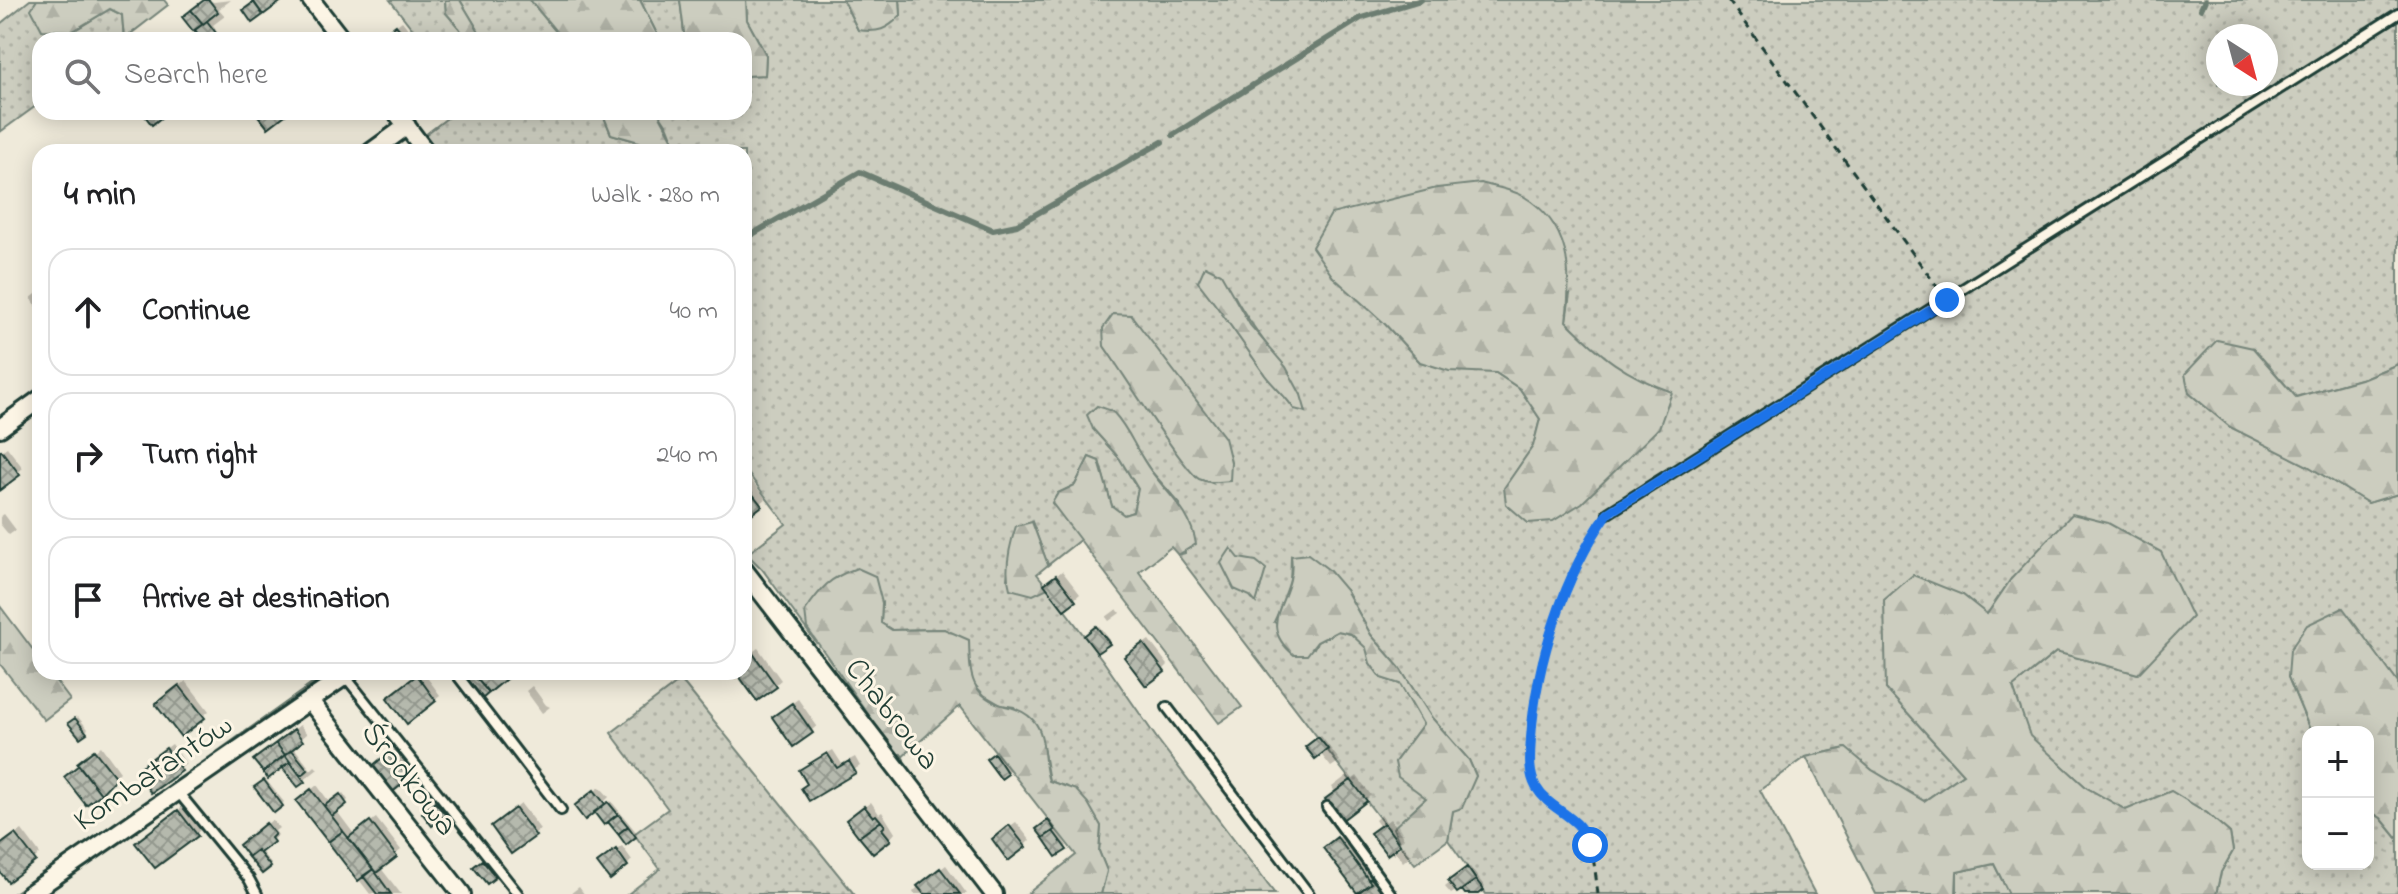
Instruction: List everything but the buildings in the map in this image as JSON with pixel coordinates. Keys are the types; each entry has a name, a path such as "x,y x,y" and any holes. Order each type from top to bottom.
{"street":[{"path":"311,0 336,32"},
{"path":"379,144 401,120"},
{"path":"403,120 420,144"},
{"path":"0,428 32,405"},
{"name":"Chabrowa","path":"752,580 994,894"},
{"name":"Kombatantów","path":"29,894 340,680"},
{"name":"Środkowa","path":"310,701 462,894"}],"lane":[{"path":"1608,513 2398,14"},
{"path":"353,680 518,894"},
{"path":"461,680 561,810"},
{"path":"1167,707 1309,894"},
{"path":"178,792 249,879 257,894"},
{"path":"1327,807 1391,894"}],"path":[{"path":"1728,0 1947,300"},
{"path":"1598,894 1590,845 1580,827 1550,804 1537,787 1529,758 1531,714 1550,637 1593,533 1608,513"}],"green space":[{"path":"30,0 37,0 32,9 73,31 110,9 122,15 123,32 32,32 32,109 0,132 0,24"},
{"path":"37,0 164,0 168,5 133,32 123,32 122,15 110,9 73,31 42,30 31,9"},
{"path":"390,0 445,0 446,13 461,32 415,32"},
{"path":"445,0 460,0 479,32 461,32 446,13"},
{"path":"460,0 530,0 556,32 479,32"},
{"path":"530,0 640,0 656,32 556,32"},
{"path":"640,0 680,0 684,32 656,32"},
{"path":"680,0 746,0 747,20 766,55 765,75 752,76 752,32 684,32"},
{"path":"746,0 843,0 858,30 901,15 900,0 2398,0 2398,364 2364,378 2296,397 2253,348 2189,393 2230,427 2308,466 2368,503 2398,494 2398,683 2342,608 2288,677 2308,726 2302,726 2302,870 2374,870 2374,814 2398,839 2398,894 2216,894 2221,872 2233,851 2230,833 2207,813 2171,791 2126,810 2087,788 2029,736 2013,687 2056,652 2138,674 2011,579 1987,615 1963,595 1886,689 1963,774 1924,801 1872,770 1845,748 1806,757 1760,790 1815,894 1486,894 1448,840 1453,810 1476,776 1469,760 1432,718 1399,667 1371,635 1346,590 1291,556 1290,587 1274,622 1314,648 1317,642 1338,631 1351,634 1367,648 1370,663 1381,678 1400,684 1423,724 1395,762 1414,788 1426,798 1394,828 1400,845 1178,555 1185,553 1180,504 1151,471 1111,410 1093,429 1120,459 1138,489 1133,512 1124,515 1112,506 1099,461 1089,457 1075,485 1058,493 1052,503 1081,539 1048,565 1032,522 1009,564 1007,579 1048,588 1275,894 1101,894 1107,871 1099,851 1101,826 1076,790 1049,781 1042,742 1014,707 1001,705 984,695 971,681 944,629 892,630 881,623 882,603 807,628 817,644 752,559 752,550 786,524 752,479 752,144 675,144 663,120 752,120 752,76 765,75 766,55 747,20","holes":["1198,282 1234,295 1301,395 1294,409 1265,375","1570,294 1566,321 1601,356 1638,380 1671,392 1504,489 1533,446 1540,419 1520,389 1496,373 1420,362 1384,323","1104,346 1212,483 1196,477"]},
{"path":"843,0 900,0 901,15 882,29 858,30"},
{"path":"445,120 605,120 611,134 642,144 432,144 425,135"},
{"path":"605,120 662,120 675,144 642,144 611,134"},
{"path":"1481,183 1523,196 1551,220 1565,251 1568,267 1566,321 1614,364 1672,392 1659,428 1582,503 1553,521 1528,523 1506,504 1504,488 1533,446 1540,419 1520,389 1496,373 1449,371 1420,362 1384,323 1333,277 1312,247 1331,214 1437,188"},
{"path":"1205,266 1221,274 1250,325 1286,367 1306,412 1294,409 1269,379 1198,282"},
{"path":"1113,314 1131,315 1225,438 1231,462 1230,481 1199,479 1166,439 1104,346 1103,328"},
{"path":"2217,340 2253,348 2296,397 2364,378 2398,364 2398,494 2368,503 2308,466 2230,427 2189,393 2185,374"},
{"path":"1097,406 1112,412 1120,420 1146,464 1184,513 1193,533 1196,544 1178,555 1171,547 1139,572 1242,707 1219,723 1052,503 1058,493 1075,485 1089,457 1099,461 1112,506 1124,515 1133,512 1138,489 1120,459 1093,429 1087,415"},
{"path":"2072,514 2108,523 2161,552 2192,617 2138,674 2056,652 2013,687 2030,736 2087,788 2126,810 2171,791 2207,813 2230,833 2233,851 2221,872 2216,894 2009,894 1994,864 1957,872 1956,894 1876,894 1806,757 1846,748 1872,770 1924,801 1963,774 1886,689 1884,600 1913,575 1963,595 1987,614 2011,579"},
{"path":"1032,522 1048,565 1037,574 1048,588 1033,595 1010,589 1008,574 1016,526"},
{"path":"1231,548 1239,558 1256,561 1266,569 1256,603 1250,596 1234,589 1221,563"},
{"path":"1308,554 1329,570 1346,590 1371,635 1399,667 1432,718 1469,760 1476,776 1462,808 1453,811 1448,840 1415,864 1400,845 1393,828 1426,798 1398,777 1395,762 1423,724 1400,684 1381,678 1370,663 1366,648 1351,634 1338,631 1317,642 1307,655 1294,655 1282,643 1277,631 1276,620 1289,585 1291,556"},
{"path":"857,568 875,576 882,603 881,623 892,630 944,629 969,640 971,672 978,689 993,702 1020,710 1033,720 1040,733 1049,781 1076,790 1088,803 1101,826 1099,851 1107,871 1101,894 1027,894 1076,855 960,706 900,759 807,628 805,611 816,596 827,584"},
{"path":"0,606 32,648 32,680 55,680 70,700 44,720 0,664"},
{"path":"2343,608 2398,683 2398,839 2374,814 2374,726 2308,726 2288,677 2290,650 2307,625"},
{"path":"681,680 854,894 628,894 660,869 634,834 668,809 611,733"},
{"path":"1994,864 2009,894 1957,894 1957,872"}],"waterway":[{"path":"1173,135 1361,18 1421,0"},
{"path":"2201,9 2205,0"},
{"path":"752,234 860,172 993,230 1017,225 1162,142"},
{"path":"209,760 321,680"},
{"path":"900,756 902,760"},
{"path":"16,894 29,885"}],"route":[{"path":"1590,845 1580,827 1550,804 1537,787 1529,758 1531,714 1546,648 1557,614 1593,533 1608,513 1947,300"}]}
